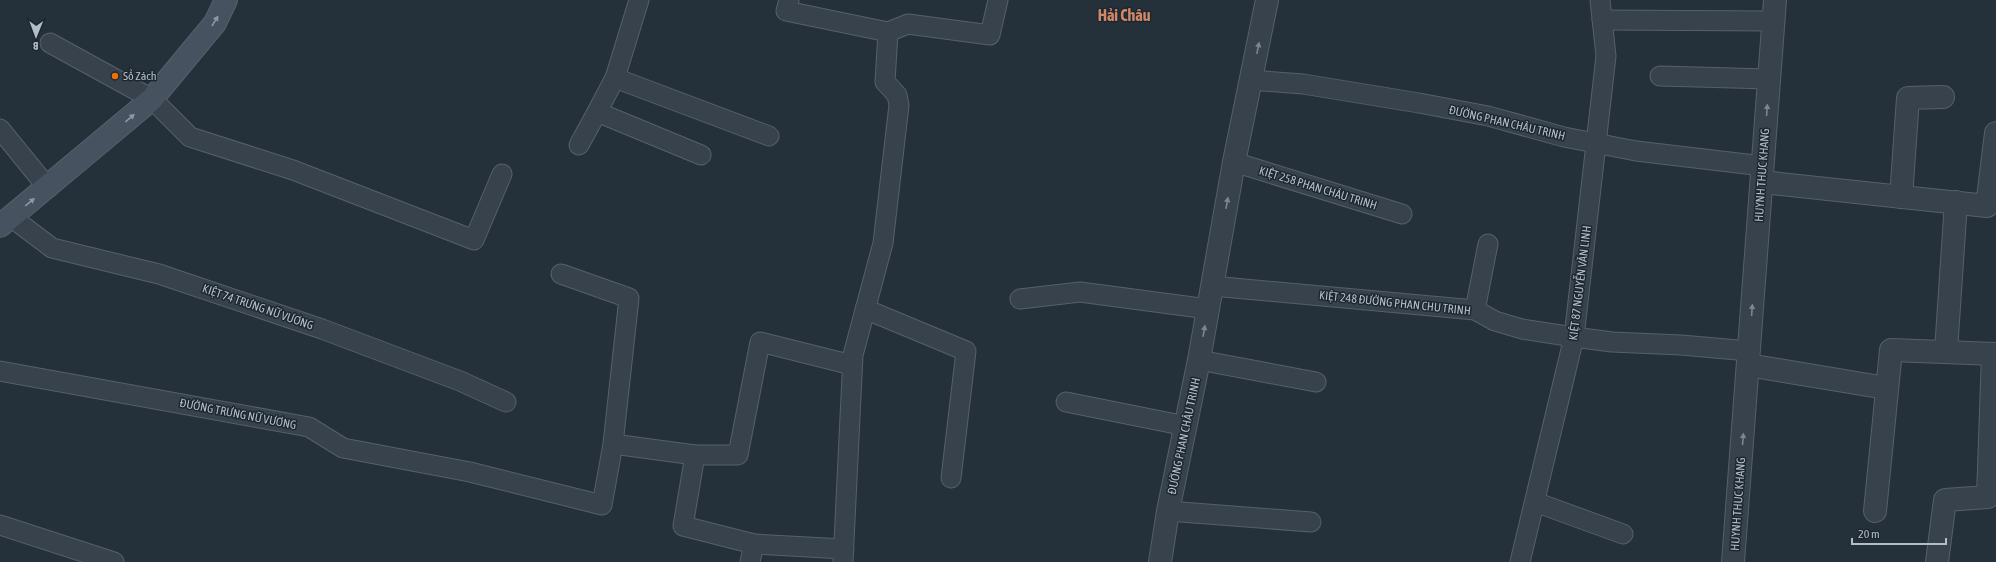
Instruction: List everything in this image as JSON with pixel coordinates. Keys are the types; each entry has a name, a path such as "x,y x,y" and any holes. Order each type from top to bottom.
{"main road":[{"path":"6,222 152,99 215,23 226,0"}],"street":[{"name":"ĐƯỜNG PHAN CHÂU TRINH","path":"1160,562 1168,511 1199,360 1234,162 1267,0"},
{"name":"HUYNH THUC KHANG","path":"1733,562 1774,10"},
{"path":"1901,197 1908,98 1943,97"},
{"path":"1762,174 1901,197 1987,206 1996,133"},
{"path":"1946,351 1956,202"},
{"path":"1875,511 1886,388 1891,350 1994,354 1988,497 1945,500 1937,562"},
{"path":"1749,358 1886,388"}],"lane":[{"path":"579,146 615,78 639,0"},
{"path":"789,0 786,11 888,32 908,24 990,34 998,0"},
{"name":"KIỆT 87 NGUYỄN VĂN LINH","path":"1520,562 1574,337 1606,56 1600,0"},
{"path":"1602,20 1774,10"},
{"path":"695,455 683,526 752,553 843,555 853,354 883,242 898,105 897,95 885,82 888,32"},
{"path":"50,44 152,99 190,137 293,170 474,240 502,174"},
{"path":"1660,76 1769,79"},
{"path":"615,78 769,136"},
{"name":"ĐƯỜNG PHAN CHÂU TRINH","path":"1251,80 1303,84 1412,102 1488,116 1564,137 1762,174"},
{"path":"597,112 701,155"},
{"path":"0,129 48,188"},
{"name":"KIỆT 258 PHAN CHÂU TRINH","path":"1234,162 1402,214"},
{"name":"KIỆT 74 TRƯNG NỮ VƯƠNG","path":"6,222 52,248 159,274 300,322 460,381 506,402"},
{"path":"1475,310 1488,244"},
{"path":"561,274 628,298 614,444 695,455 738,455 760,342 852,365"},
{"name":"KIỆT 248 ĐƯỜNG PHAN CHU TRINH","path":"1212,286 1475,310 1495,321 1522,329 1574,337"},
{"path":"1020,299 1080,292 1208,309"},
{"path":"865,309 966,351 951,478"},
{"path":"1574,337 1620,342 1681,345 1749,358"},
{"path":"1199,360 1316,382"},
{"name":"ĐƯỜNG TRƯNG NỮ VƯƠNG","path":"0,371 308,427 343,448 470,472 602,505 614,444"},
{"path":"1066,402 1186,426"},
{"path":"1535,502 1623,534"},
{"path":"1168,511 1311,522"},
{"path":"0,525 114,562"}],"place":[{"name":"Sổ Zách","path":"115,76"}],"district":[{"name":"Hải Châu","path":"1124,15"}]}
